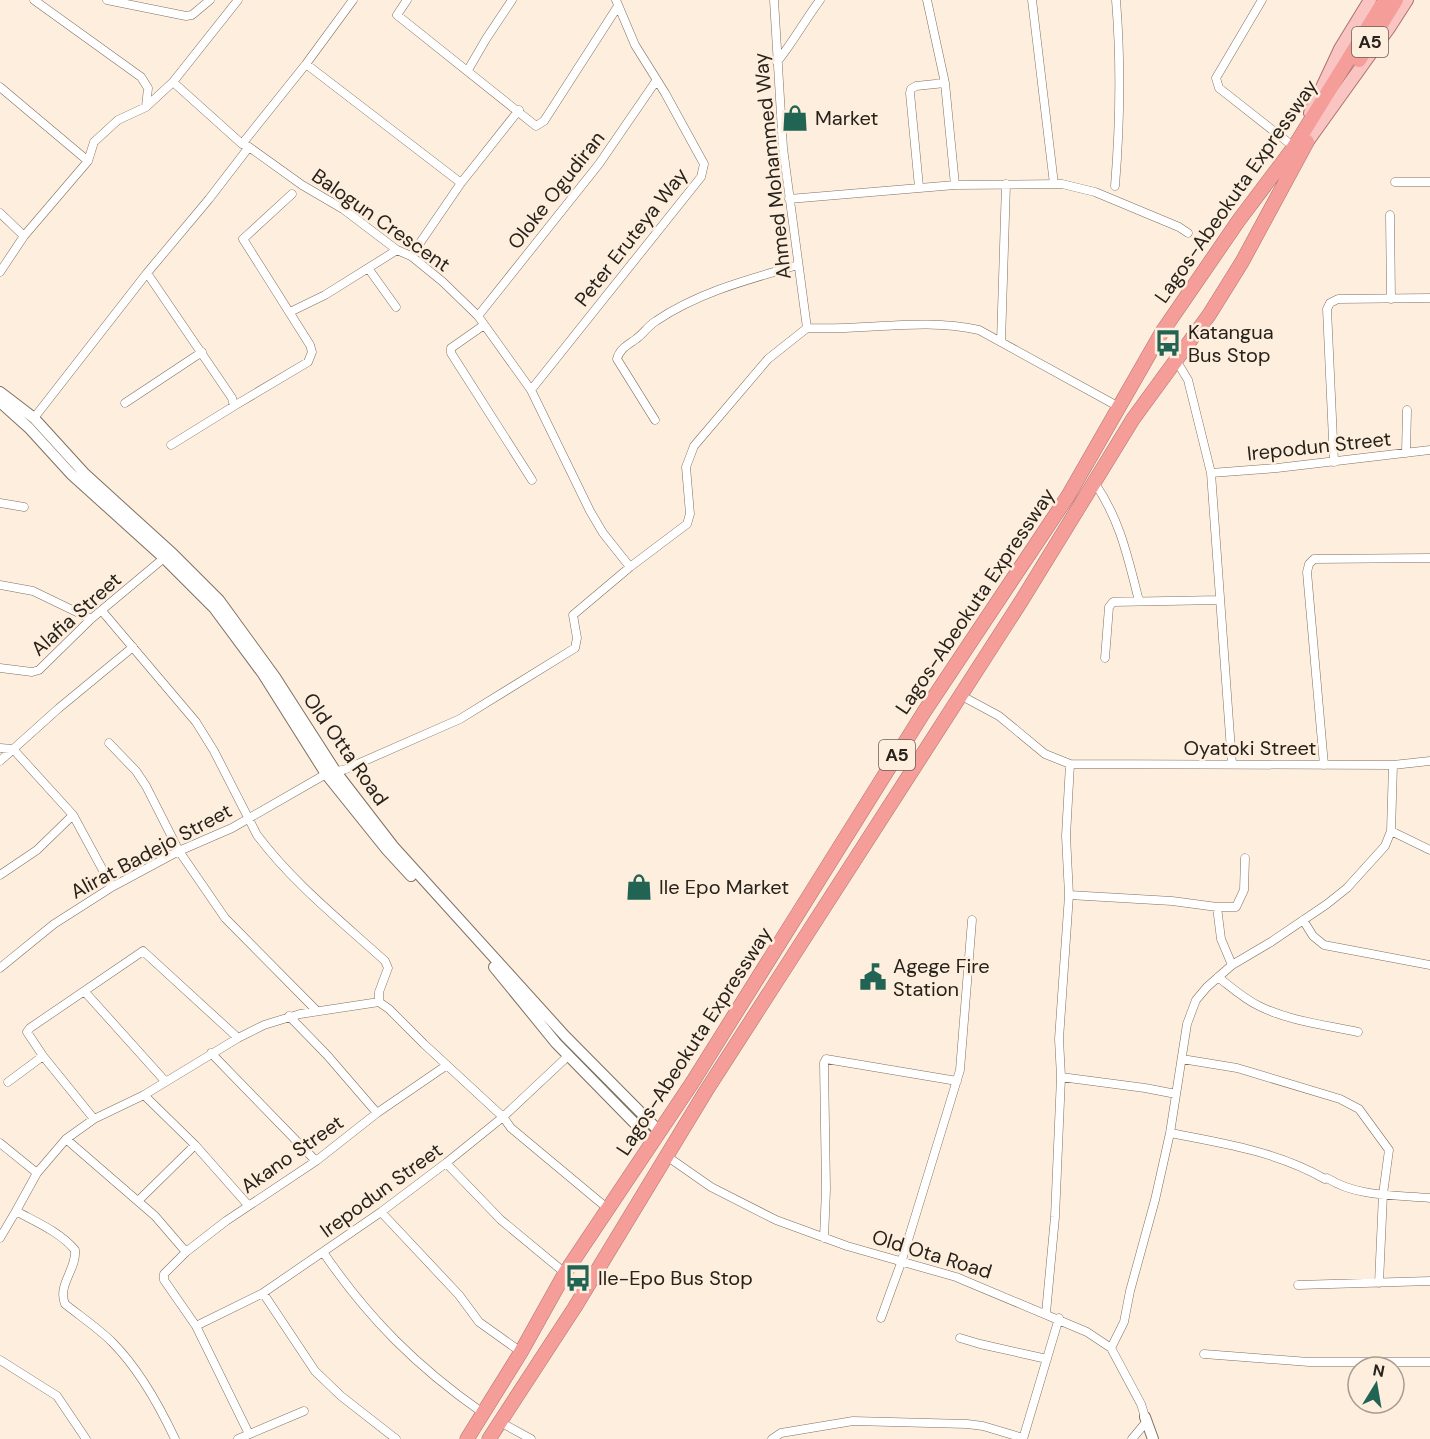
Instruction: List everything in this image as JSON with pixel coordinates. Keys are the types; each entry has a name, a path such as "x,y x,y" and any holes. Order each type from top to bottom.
{"highway":[{"name":"Lagos-Abeokuta Expressway","path":"489,1439 575,1307 706,1091 1068,527 1133,419 1209,315 1242,262 1297,149 1385,0"},
{"name":"Lagos-Abeokuta Expressway","path":"467,1439 565,1273 657,1137 924,712 1068,496 1162,332 1239,220 1297,149 1396,0"}],"main road":[{"path":"1297,149 1332,64 1370,0"},
{"path":"1297,149 1389,28 1407,0"},
{"name":"Old Otta Road","path":"0,392 34,418 85,474 174,554 226,608 275,677 331,773"},
{"name":"Old Otta Road","path":"0,402 29,428 72,474 201,593 230,627 264,674 331,773 393,846 657,1137"},
{"path":"331,773 387,850 496,969 568,1056 657,1137"},
{"name":"Old Ota Road","path":"1146,1419 1153,1439"}],"street":[{"path":"34,0 45,4 141,77 148,88 146,107"},
{"path":"107,0 186,16 192,15 210,0"},
{"path":"0,272 24,236 88,161 94,142 118,120 146,107 173,82 238,0"},
{"path":"34,418 147,273 209,199 245,146 353,0"},
{"path":"406,0 397,15 519,110 536,126 544,122 617,3"},
{"path":"468,70 512,0"},
{"name":"Ahmed Mohammed Way","path":"774,0 789,199 807,328"},
{"path":"777,62 820,0"},
{"path":"927,0 945,83 955,185"},
{"path":"1032,0 1054,184"},
{"path":"1115,186 1118,150 1119,54 1116,0"},
{"path":"1262,0 1216,78 1216,83 1219,88 1297,149"},
{"name":"Peter Eruteya Way","path":"531,390 701,177 704,165 665,93 635,45 617,3"},
{"path":"306,64 461,183"},
{"name":"Oloke Ogudiran","path":"478,316 599,164 656,81"},
{"name":"Balogun Crescent","path":"173,82 245,146 302,185 343,209 397,250 411,256 443,282 478,316 531,390 590,511 603,533 630,567"},
{"path":"919,187 911,89 916,86 945,83"},
{"path":"0,87 88,161"},
{"path":"411,256 461,183 519,110"},
{"path":"1395,182 1430,182"},
{"path":"1001,342 1006,184"},
{"path":"789,199 955,185 1062,184 1095,192 1179,227 1188,233"},
{"path":"171,445 308,362 311,358 310,345 243,239 292,194"},
{"path":"0,213 24,236"},
{"path":"1390,215 1391,299"},
{"path":"290,312 325,295 397,250"},
{"path":"655,420 617,359 625,346 653,322 698,298 739,282 798,265"},
{"path":"368,268 396,307"},
{"path":"147,273 202,352 232,398 234,406"},
{"path":"1334,462 1327,309 1330,303 1338,299 1430,298"},
{"path":"484,326 451,348 451,353 532,480"},
{"path":"630,567 687,524 690,514 686,467 694,446 768,359 807,328 961,326 979,330 1119,407"},
{"path":"125,403 202,352"},
{"path":"1176,360 1188,380 1211,473 1232,764"},
{"path":"1406,453 1407,410"},
{"name":"Irepodun Street","path":"1211,473 1334,462 1430,450"},
{"path":"1094,482 1118,523 1139,601"},
{"path":"0,503 24,507"},
{"name":"Alafia Street","path":"0,668 32,672 39,670 91,619 164,558"},
{"path":"1324,765 1308,583 1309,564 1314,559 1430,558"},
{"name":"Alirat Badejo Street","path":"0,968 63,917 112,887 179,851 232,828 331,773 460,719 575,648 577,638 573,615 630,567"},
{"path":"0,585 33,591 91,619"},
{"path":"1106,657 1110,603 1220,600"},
{"path":"102,611 196,722 214,751 257,835 285,868 385,962 388,968 379,992 379,1002"},
{"path":"0,761 58,708 133,647"},
{"path":"960,695 999,716 1045,754 1070,764 1066,836 1069,895 1061,1001 1056,1217 1046,1313"},
{"path":"109,743 136,771 179,851 232,926 317,1011"},
{"path":"0,748 13,749 73,815 112,887"},
{"name":"Oyatoki Street","path":"1070,764 1393,765 1430,761"},
{"path":"1111,1348 1124,1322 1130,1291 1155,1200 1170,1133 1187,1024 1196,1000 1232,965 1328,904 1357,878 1385,846 1391,831 1393,765"},
{"path":"0,876 37,850 73,815"},
{"path":"1391,831 1430,850"},
{"path":"1069,895 1236,907 1244,890 1245,858"},
{"path":"1218,907 1221,939 1232,965"},
{"path":"880,1318 901,1263 957,1081 961,1058 972,920"},
{"path":"1304,920 1313,936 1324,945 1428,964"},
{"path":"94,1119 43,1056 27,1032 144,951 238,1038"},
{"path":"1218,977 1262,1008 1306,1021 1358,1032"},
{"path":"85,993 165,1081"},
{"path":"0,1238 37,1173 66,1139 94,1119 144,1095 211,1053 264,1025 289,1016 379,1002 503,1117 511,1128 607,1208"},
{"path":"289,1016 327,1055 377,1113"},
{"path":"211,1053 316,1161"},
{"path":"8,1082 43,1056"},
{"name":"Irepodun Street","path":"196,1326 263,1293 381,1212 503,1117 568,1056"},
{"path":"824,1238 826,1189 824,1063 826,1059 957,1081"},
{"path":"1182,1059 1237,1068 1326,1093 1359,1109 1389,1150 1383,1194 1379,1283"},
{"name":"Akano Street","path":"196,1326 163,1277 164,1274 186,1252 248,1205 316,1161 377,1113 447,1065"},
{"path":"1061,1077 1176,1094"},
{"path":"144,1095 195,1145 248,1205"},
{"path":"1170,1133 1257,1152 1308,1169 1325,1179 1356,1191 1430,1198"},
{"path":"66,1139 155,1216 186,1252"},
{"path":"0,1143 37,1173"},
{"path":"138,1201 195,1145"},
{"name":"Old Ota Road","path":"668,1157 711,1187 751,1208 824,1238 901,1263 956,1277 1059,1318 1087,1332 1111,1348 1146,1419"},
{"path":"446,1163 501,1220 565,1273"},
{"path":"16,1212 62,1237 75,1250 74,1265 63,1292 65,1304 113,1343 141,1379 163,1413 175,1439"},
{"path":"381,1212 459,1295 479,1322 520,1352"},
{"path":"323,1252 361,1305 395,1341 483,1413"},
{"path":"1298,1286 1430,1281"},
{"path":"263,1293 315,1371 392,1438"},
{"path":"772,1439 781,1433 811,1427 867,1420 967,1424 983,1426 1023,1438 1059,1318"},
{"path":"196,1326 249,1434"},
{"path":"960,1338 1047,1359"},
{"path":"1204,1354 1309,1362 1430,1362"},
{"path":"0,1360 57,1396 86,1439"},
{"path":"238,1439 304,1411"},
{"path":"1132,1439 1146,1419"},
{"path":"500,1422 531,1439"}],"place":[{"name":"Market","path":"795,118"},
{"name":"Katangua Bus Stop","path":"1168,343"},
{"name":"Ile Epo Market","path":"639,887"},
{"name":"Agege Fire Station","path":"873,977"},
{"name":"Ile-Epo Bus Stop","path":"578,1278"}]}
